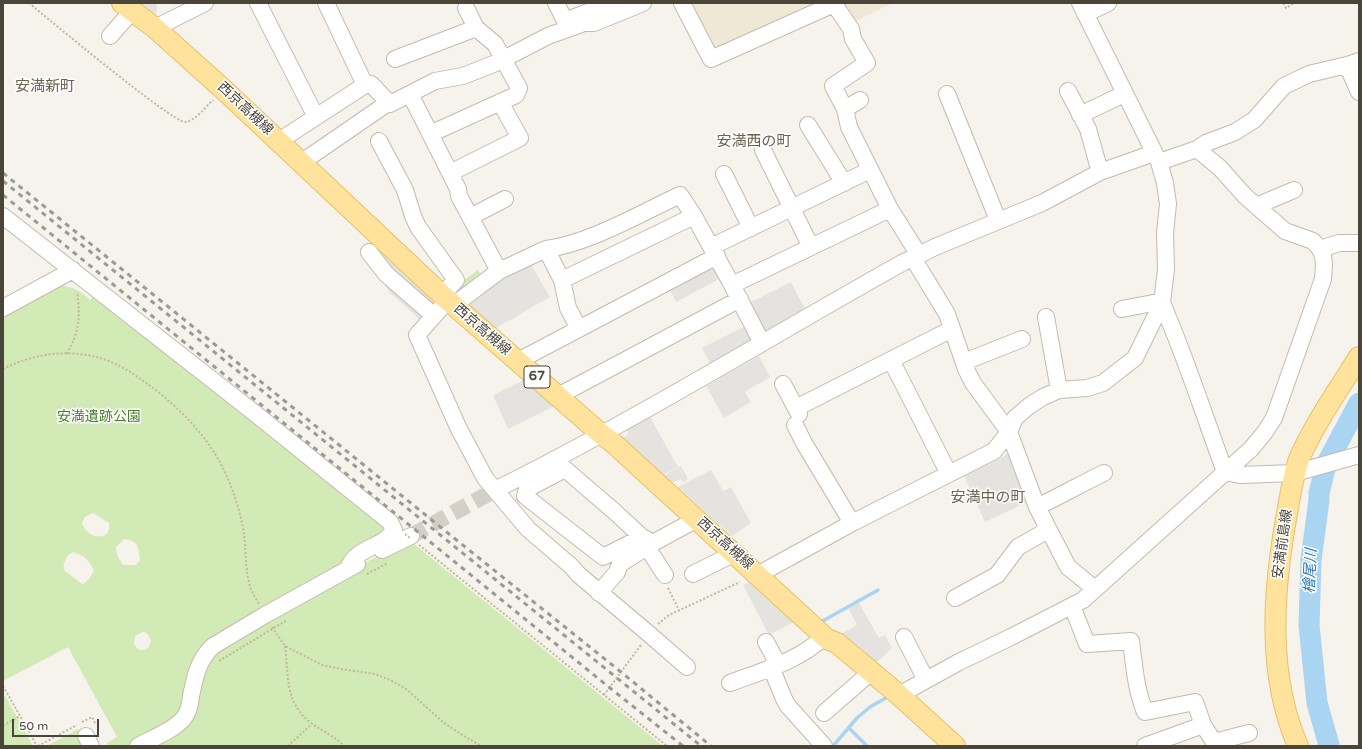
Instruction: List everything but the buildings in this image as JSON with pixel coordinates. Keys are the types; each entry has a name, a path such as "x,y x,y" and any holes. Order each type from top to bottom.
{"main road":[{"name":"西京高槻線","path":"127,7 154,28 223,88 448,300 601,434 611,441 824,636 838,643 899,695 955,746"},
{"name":"安満前島線","path":"1298,746 1288,717 1281,686 1277,655 1276,607 1280,554 1301,472 1299,461 1310,436 1359,357"}],"street":[{"path":"154,28 205,3"},
{"path":"258,3 316,117"},
{"path":"326,3 365,85"},
{"path":"556,3 565,21 611,3"},
{"path":"302,162 385,105 435,82 463,76 504,60 548,36 584,24 594,23 643,3"},
{"path":"682,3 710,60 834,4 851,28 853,40 867,63 833,86 845,109 849,127 890,209 947,314 973,383 1009,432 1037,507 1048,530 1068,567 1096,589"},
{"path":"761,572 852,523 994,451 1009,432 1015,418 1043,397 1059,390 1087,388 1103,383 1135,358 1162,303 1166,269 1165,233 1168,204 1165,183 1157,158 1124,94 1083,8 1108,3"},
{"path":"110,36 127,7"},
{"path":"430,134 516,95 519,88 495,44 476,28 466,8"},
{"path":"395,59 476,28"},
{"path":"499,488 601,434 876,277 935,246 1042,203 1100,172 1197,149 1206,143 1235,132 1254,120 1284,86 1309,74 1353,63 1359,92"},
{"path":"279,141 365,85 371,84 390,104"},
{"path":"1068,91 1088,129 1100,172"},
{"path":"410,94 458,189 459,196 499,271"},
{"path":"948,94 998,220"},
{"path":"1080,115 1124,94"},
{"path":"845,109 860,100"},
{"path":"450,173 520,138 500,102"},
{"path":"808,126 844,183"},
{"path":"379,141 405,190 418,227 431,234 456,280 448,300"},
{"path":"899,695 959,662 1083,600 1121,564 1251,449 1274,418 1323,279 1323,256 1313,242 1285,231 1244,196 1220,168 1197,149"},
{"path":"763,150 811,247"},
{"path":"518,361 579,329 751,228 870,170"},
{"path":"724,174 751,228"},
{"path":"1256,206 1294,190"},
{"path":"687,667 579,576 550,546 528,529 485,478 458,427 417,335 448,300 499,271 546,249 573,243 606,230 680,195 714,251 762,343"},
{"path":"470,217 505,199"},
{"path":"558,396 811,247 890,209"},
{"path":"3,216 390,522 394,530 390,537 359,553 348,568"},
{"path":"562,280 694,216"},
{"path":"1320,250 1339,243 1359,243"},
{"path":"546,249 562,280 568,308 579,329"},
{"path":"369,252 386,274 434,316"},
{"path":"5,304 73,270"},
{"path":"1122,309 1153,303 1162,303"},
{"path":"1162,303 1200,400 1225,472"},
{"path":"1046,317 1059,390"},
{"path":"797,416 891,360 952,329"},
{"path":"964,362 1022,339"},
{"path":"891,360 949,474"},
{"path":"783,384 797,416 804,443 852,523"},
{"path":"1225,472 1240,474 1301,472 1357,456"},
{"path":"665,575 647,542 565,469 527,489 525,496 603,557 647,542 697,519"},
{"path":"1037,507 1070,492 1104,472"},
{"path":"955,598 997,575 1018,547 1048,530"},
{"path":"138,746 176,725 182,720 188,711 200,662 213,646 269,622 348,568 414,541"},
{"path":"599,593 618,572 620,564 647,542"},
{"path":"693,574 735,553"},
{"path":"1072,606 1087,644 1131,641 1135,675 1145,712 1195,702 1203,725 1216,744 1250,733"},
{"path":"736,677 790,660 816,644 824,636"},
{"path":"904,637 926,680"},
{"path":"766,642 775,665 784,699 788,706 824,746"},
{"path":"824,713 871,672"},
{"path":"1145,746 1203,725"}],"path":[{"path":"29,3 116,73 174,117 182,121 188,121 194,118 223,88"},
{"path":"1283,3 1286,8 1294,3"},
{"path":"67,354 75,340 79,324 79,304 73,270"},
{"path":"3,369 38,356 67,354 83,355 105,360 125,369 169,400 184,414 201,433 213,450 232,488 244,532 249,583 269,622 285,646 289,689 293,702 301,715 312,724 335,738 344,746"},
{"path":"414,541 667,746"},
{"path":"362,576 390,562"},
{"path":"665,575 666,583 679,610"},
{"path":"604,695 649,634 664,618 746,579"},
{"path":"214,664 269,622 293,616"},
{"path":"285,646 322,665 375,674 390,680 405,688 443,722 482,746"},
{"path":"3,686 37,746"},
{"path":"3,726 20,716"},
{"path":"288,746 312,724"}],"shaded area":[{"path":"132,3 155,3 157,7 154,22"},
{"path":"691,3 823,3 714,51"},
{"path":"839,3 893,3 854,22"},
{"path":"372,242 447,308 427,326 389,292 366,248"},
{"path":"714,262 723,277 676,302 668,286"},
{"path":"530,263 550,297 493,330 463,305 503,276"},
{"path":"791,282 806,311 763,335 747,304"},
{"path":"747,325 754,340 711,365 702,348"},
{"path":"759,356 770,377 745,392 751,402 724,418 706,386"},
{"path":"530,377 561,403 508,429 493,395"},
{"path":"650,417 678,467 663,475 623,438 628,434 627,430"},
{"path":"1011,451 1030,501 985,522 964,476 1001,458"},
{"path":"681,466 688,479 683,482 681,479 672,483 663,476"},
{"path":"711,470 723,491 731,487 751,523 732,536 678,487"},
{"path":"757,578 800,619 769,635 743,585"},
{"path":"859,603 879,638 885,635 892,648 876,663 841,634 857,625 848,608"}],"green space":[{"path":"478,270 483,277 464,291 459,286 464,280"},
{"name":"安満遺跡公園","path":"61,281 64,286 79,291 90,300 97,292 388,531 341,566 214,639 184,705 169,724 130,746 109,746 107,743 117,737 68,647 3,681 3,313","holes":["93,513 109,523 107,533 103,536 89,533 82,523 85,517","124,539 133,541 137,545 140,560 136,565 123,565 118,556 116,547","73,552 86,558 90,564 94,571 84,583 82,584 65,571 65,560 68,555","143,632 147,633 151,640 149,647 142,650 138,649 134,643 135,636"]},
{"path":"409,540 663,746 147,746 174,731 208,658 343,574"},
{"path":"3,692 33,746 3,746"},
{"path":"78,729 87,746 47,746"}],"waterway":[{"name":"檜尾川","path":"1328,746 1329,745 1317,703 1309,625 1311,560 1319,493 1326,465 1359,403"},
{"path":"819,623 878,590"},
{"path":"833,746 857,718 870,707 889,696"},
{"path":"849,728 867,746"}],"tunnel":[{"path":"411,536 499,488"}],"railway":[{"path":"3,173 711,746"},
{"path":"3,181 701,746"},
{"path":"3,195 683,746"}],"district":[{"name":"安満新町","path":"45,87"},
{"name":"安満西の町","path":"754,142"},
{"name":"安満中の町","path":"988,498"}]}
